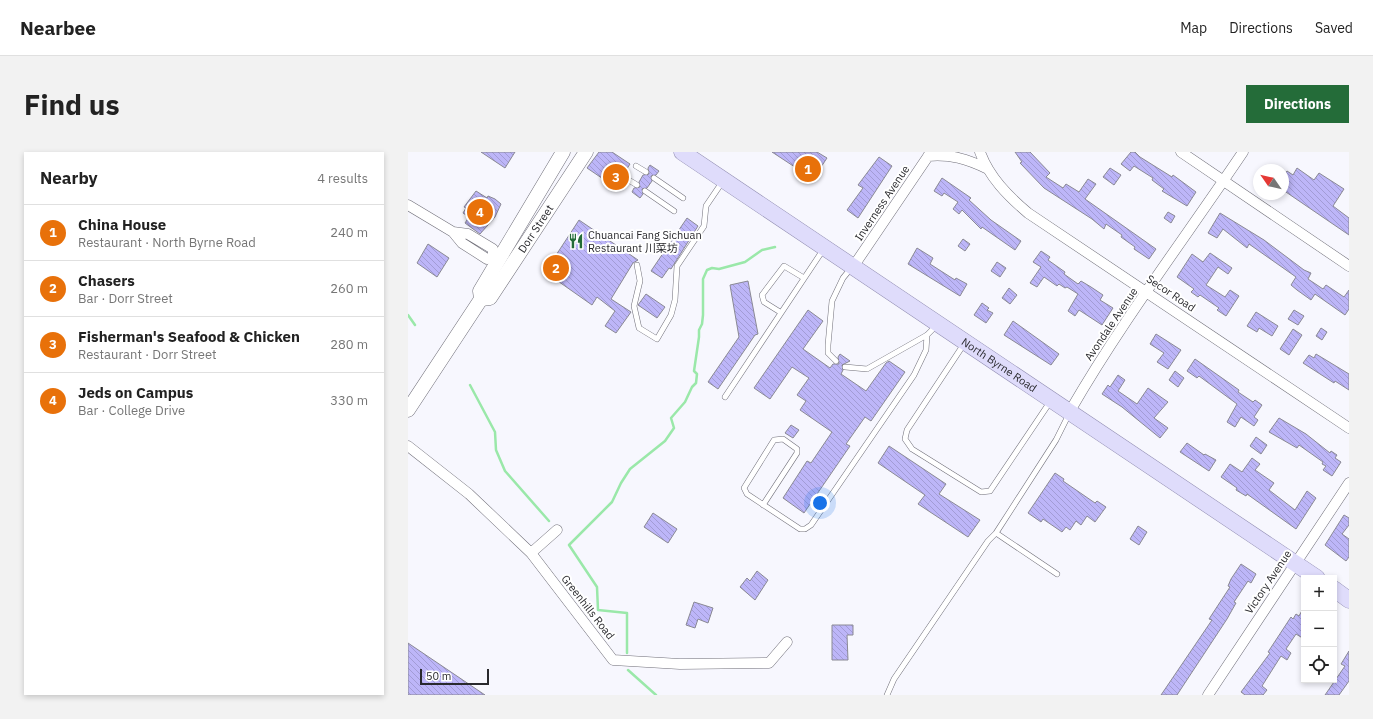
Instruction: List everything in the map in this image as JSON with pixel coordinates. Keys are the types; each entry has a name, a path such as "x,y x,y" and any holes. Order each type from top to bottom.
{"main road":[{"name":"Dorr Street","path":"408,410 481,299 490,298 502,258 563,152"},
{"name":"Dorr Street","path":"502,258 586,152"},
{"name":"North Byrne Road","path":"682,152 853,267 933,329 966,342 1313,575"},
{"path":"1337,591 1349,600"}],"street":[{"name":"Secor Road","path":"980,152 988,169 1004,190 1028,212 1349,428"},
{"path":"1181,152 1349,266"},
{"name":"Avondale Avenue","path":"1070,411 1087,381 1147,291 1243,152"},
{"name":"Secor Road","path":"929,154 960,157 988,169"},
{"name":"Inverness Avenue","path":"853,267 929,154"},
{"path":"408,204 453,232 462,243 487,259 502,258"},
{"name":"Greenhills Road","path":"408,446 469,494 531,553 613,660 680,664 769,663 786,642"},
{"name":"Victory Avenue","path":"1208,695 1349,483"},
{"path":"531,553 557,530"}],"lane":[{"path":"636,166 646,172"},
{"path":"654,178 682,198"},
{"path":"627,179 637,185"},
{"path":"637,265 640,281 634,306 639,328 657,340 671,315 675,300 677,266 704,226 706,206 724,180"},
{"path":"645,191 674,210"},
{"path":"725,397 824,247"},
{"path":"780,312 764,302 762,296 784,266 804,278"},
{"path":"836,361 828,352 832,301 843,278 853,267"},
{"path":"845,367 867,369 933,329"},
{"path":"763,505 797,454 798,448 783,439 774,440 744,488 747,494 763,505 800,529 805,529 811,525 914,375 926,350 933,329"},
{"path":"966,342 906,430 905,439 912,449 981,492 990,490 1052,399"},
{"path":"887,695 894,679 988,541 996,533 1056,440 1070,411"},
{"path":"996,533 1057,574"}],"building":[{"path":"481,152 515,152 505,168"},
{"path":"599,152 612,152 630,164 615,187 587,168"},
{"path":"772,152 817,152 827,158 813,179"},
{"path":"1015,152 1030,152 1050,173 1046,177 1063,188 1066,184 1079,192 1088,179 1096,184 1085,199 1156,249 1149,259 1134,249 1135,247 1121,237 1122,235 1106,224 1104,229 1092,219 1044,188 1020,163 1022,162"},
{"path":"1131,152 1135,152 1140,157 1172,177 1173,175 1196,192 1187,206 1162,191 1164,189 1152,180 1153,178 1134,166 1130,171 1121,164"},
{"path":"879,157 892,166 858,218 847,210 863,188 858,185"},
{"path":"650,165 659,171 656,175 651,176 652,181 647,188 642,189 643,194 640,198 632,192 634,188 640,187 639,182 643,175 649,174 648,168"},
{"path":"1110,168 1121,175 1114,185 1103,177"},
{"path":"1297,168 1314,180 1319,173 1344,189 1333,206 1349,218 1349,235 1289,194 1289,172 1293,175"},
{"path":"942,178 971,198 969,200 991,220 1021,241 1015,250 982,227 981,229 962,210 959,214 953,209 958,202 944,193 942,196 934,191"},
{"path":"476,191 487,198 488,196 495,199 501,204 495,217 480,234 465,223 469,217 463,213 466,208 464,207"},
{"path":"1168,212 1175,216 1171,223 1164,218"},
{"path":"1220,213 1264,240 1304,270 1311,273 1308,279 1323,289 1326,285 1344,297 1349,290 1349,309 1345,315 1315,294 1311,300 1297,290 1291,285 1296,277 1249,244 1247,248 1223,229 1217,238 1208,233"},
{"path":"687,218 698,226 671,269 669,268 662,278 651,271"},
{"path":"579,220 638,260 633,263 611,299 631,312 616,333 605,326 615,311 597,297 592,305 545,272"},
{"path":"963,239 970,244 965,251 958,246"},
{"path":"428,244 449,258 437,277 417,263"},
{"path":"917,248 933,258 930,264 955,280 956,278 967,284 960,296 908,264"},
{"path":"1041,251 1050,257 1048,260 1065,272 1064,274 1078,284 1081,281 1103,295 1100,300 1113,308 1102,325 1079,310 1075,316 1068,311 1078,294 1067,287 1065,288 1059,284 1057,286 1044,277 1037,287 1030,283 1041,267 1033,262"},
{"path":"1210,253 1232,268 1228,274 1218,267 1206,285 1225,297 1230,290 1239,296 1226,316 1217,310 1219,308 1200,295 1198,297 1191,292 1194,289 1177,277 1192,254 1203,262"},
{"path":"997,262 1006,268 1000,277 991,271"},
{"path":"748,281 758,334 755,335 718,389 708,382 739,337 730,285"},
{"path":"1009,288 1017,295 1010,304 1002,298"},
{"path":"646,294 665,307 657,318 638,305"},
{"path":"982,303 989,308 987,310 993,313 986,323 974,315"},
{"path":"808,310 823,321 803,349 830,368 833,364 839,364 838,357 840,354 850,361 842,365 843,370 841,374 866,391 889,361 905,372 871,421 865,417 846,444 850,446 804,513 783,498 807,461 811,463 832,432 800,410 806,401 797,395 809,378 792,367 770,399 754,388"},
{"path":"1294,310 1304,316 1298,325 1288,319"},
{"path":"1256,312 1278,326 1272,336 1259,328 1257,332 1247,326"},
{"path":"1013,321 1059,354 1051,365 1004,335"},
{"path":"1321,328 1327,332 1322,340 1316,336"},
{"path":"1293,329 1302,335 1289,355 1280,349"},
{"path":"1156,334 1181,350 1168,369 1157,362 1164,353 1150,344"},
{"path":"1316,354 1349,374 1349,390 1335,381 1334,383 1303,363 1309,355 1314,358"},
{"path":"1195,359 1239,390 1238,392 1253,402 1255,400 1262,405 1254,417 1258,420 1254,426 1241,417 1235,427 1227,422 1237,404 1199,376 1197,378 1187,371"},
{"path":"1175,371 1184,378 1178,387 1169,380"},
{"path":"1118,375 1125,380 1118,391 1137,404 1148,388 1168,402 1154,418 1168,428 1160,438 1122,407 1102,394 1108,385 1110,387"},
{"path":"1279,418 1306,434 1330,453 1331,451 1337,455 1335,458 1341,462 1332,476 1323,470 1326,466 1322,464 1323,462 1299,445 1297,448 1269,432"},
{"path":"791,425 799,430 793,438 785,433"},
{"path":"1256,437 1267,445 1261,454 1250,446"},
{"path":"1187,443 1204,455 1205,454 1216,460 1209,471 1180,452"},
{"path":"889,446 946,484 939,494 980,520 968,537 918,504 925,495 878,463"},
{"path":"1252,458 1260,464 1255,470 1274,483 1269,490 1295,510 1307,491 1316,498 1296,529 1247,494 1246,496 1236,490 1237,488 1221,477 1230,464 1242,472"},
{"path":"1055,473 1064,479 1063,481 1095,503 1097,501 1106,507 1095,522 1087,516 1081,525 1076,521 1070,530 1066,527 1062,532 1043,519 1041,522 1028,513"},
{"path":"653,513 677,529 668,543 644,527"},
{"path":"1344,515 1349,518 1349,525 1342,534 1349,539 1349,557 1346,561 1325,545"},
{"path":"1138,526 1147,532 1139,545 1130,539"},
{"path":"1241,564 1256,574 1251,583 1248,581 1234,602 1236,603 1227,619 1177,695 1161,695 1212,620 1209,619 1230,587 1228,586 1231,579"},
{"path":"757,571 768,580 755,600 740,587 747,578 750,581"},
{"path":"694,602 713,608 708,623 698,619 695,628 686,625"},
{"path":"1301,612 1301,637 1296,634 1286,649 1291,653 1287,660 1281,656 1262,686 1267,690 1263,695 1245,695 1241,692 1270,653 1268,652 1291,617 1293,619 1296,614 1299,616"},
{"path":"832,625 853,625 853,635 847,635 848,660 832,660"},
{"path":"408,643 485,695 408,695"},
{"path":"1349,651 1349,681 1339,695 1325,695 1333,683 1337,683 1337,678 1345,666 1341,664"}],"waterway":[{"path":"627,653 627,613 598,610 597,587 569,545 612,502 630,469 665,441 674,428 671,418 685,402 692,387 696,383 697,374 694,371 699,330 702,324 703,315 703,279 707,270 712,268 719,269 745,262 762,250 775,247"},
{"path":"408,315 415,325"},
{"path":"470,385 495,432 496,450 505,471 549,521"},
{"path":"628,670 656,695"}],"place":[{"name":"China House","path":"808,169"},
{"name":"Fisherman's Seafood & Chicken","path":"616,177"},
{"name":"Jeds on Campus","path":"480,212"},
{"name":"Chuancai Fang Sichuan Restaurant 川菜坊","path":"576,241"},
{"name":"Chasers","path":"556,268"}]}
